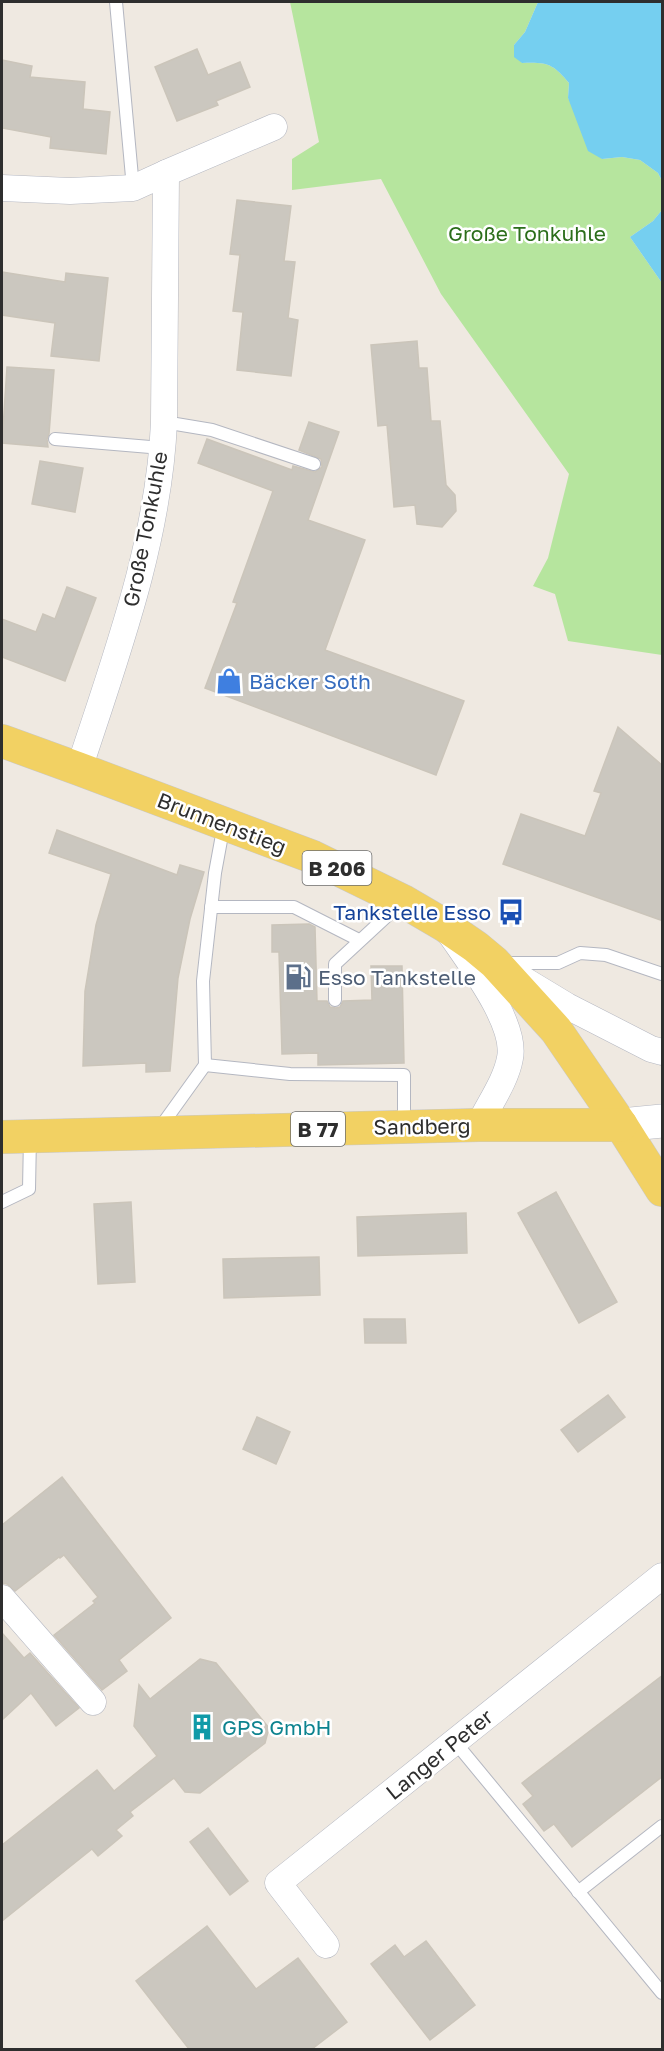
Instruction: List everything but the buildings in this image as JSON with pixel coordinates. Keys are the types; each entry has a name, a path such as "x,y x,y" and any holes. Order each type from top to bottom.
{"main road":[{"name":"Brunnenstieg","path":"2,741 313,857 402,901 444,925 476,946 494,962 556,1030 621,1125"},
{"name":"Sandberg","path":"16,1136 479,1125 621,1125 663,1121"},
{"name":"B 206","path":"621,1125 663,1190"}],"street":[{"path":"2,188 70,191 133,188 274,128"},
{"name":"Große Tonkuhle","path":"80,769 131,606 155,504 164,422 166,174"},
{"path":"444,925 495,1002 510,1047 511,1057 505,1073 479,1125"},
{"path":"494,962 567,1006 651,1049 663,1052"},
{"name":"Langer Peter","path":"326,1945 278,1883 663,1576"},
{"path":"2,1598 93,1702"}],"lane":[{"path":"116,2 133,188"},
{"path":"164,422 212,430 314,464"},
{"path":"55,439 162,448"},
{"path":"157,1132 205,1065 203,981 211,907 224,823"},
{"path":"335,1000 334,964 402,901"},
{"path":"211,907 294,907 359,940"},
{"path":"494,962 558,963 580,953 589,953 606,955 663,975"},
{"path":"205,1065 290,1074 336,1071 404,1075 404,1127"},
{"path":"2,1202 29,1189 16,1136"},
{"path":"455,1742 663,1993"},
{"path":"578,1892 663,1826"}],"green space":[{"name":"Große Tonkuhle","path":"290,2 538,2 525,32 514,45 522,63 538,63 554,68 569,83 568,98 602,159 622,157 640,160 658,173 662,181 662,210 653,221 630,237 662,283 662,655 568,641 555,594 533,586 548,558 569,474 441,294 381,179 292,190 292,159 319,142"}],"water":[{"name":"Große Tonkuhle","path":"538,2 662,2 662,181 658,173 640,160 622,157 602,159 588,151 568,98 569,83 554,68 538,63 522,63 514,57 514,45 525,32"},
{"name":"Große Tonkuhle","path":"662,210 662,283 630,237 653,221"}],"place":[{"name":"Bäcker Soth","path":"229,681"},
{"name":"Tankstelle Esso","path":"511,912"},
{"name":"Esso Tankstelle","path":"298,977"},
{"name":"GPS GmbH","path":"202,1727"}]}
